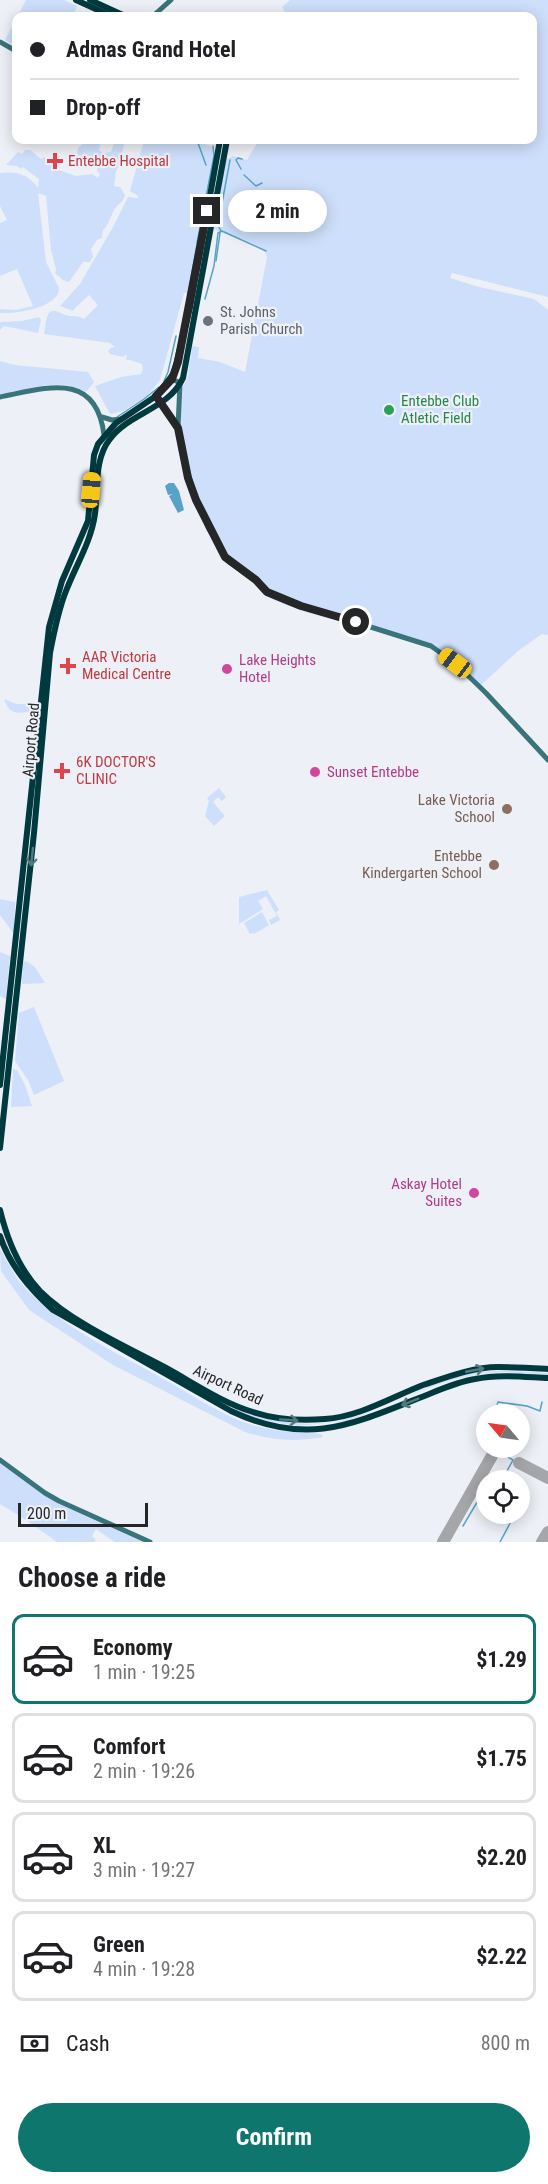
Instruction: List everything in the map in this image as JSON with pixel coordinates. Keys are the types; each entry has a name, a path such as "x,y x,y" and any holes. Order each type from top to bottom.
{"highway":[{"path":"76,0 102,12"},
{"path":"90,0 116,12"},
{"path":"173,376 190,307 221,144"},
{"path":"98,453 114,434 161,403 181,380 221,144"},
{"name":"Airport Road","path":"0,1085 34,832 51,653 59,610 93,525 98,453 104,435 156,396 173,376"},
{"name":"Airport Road","path":"0,1148 14,984"},
{"name":"Airport Road","path":"0,1210 8,1239 19,1260 39,1290 58,1307 240,1408 254,1413 293,1420 327,1419 364,1409 468,1371 497,1367 548,1369"},
{"name":"Airport Road","path":"0,1236 18,1272 36,1295 54,1310 87,1331 231,1411 272,1426 305,1430 333,1428 349,1425 475,1379 504,1376 548,1378"}],"street":[{"path":"158,12 171,0"},
{"path":"173,376 181,380 178,428 188,478 217,544 229,562 256,580 267,592 301,606 431,646 455,663 486,693 548,760"},
{"path":"0,398 58,387 77,391 89,399 102,417 104,435"},
{"path":"156,396 178,428"},
{"path":"102,417 114,420 124,418"},
{"path":"0,1460 59,1501 150,1542"}],"shaded area":[{"path":"26,0 64,0 77,6 75,12 20,12"},
{"path":"290,0 548,0 548,297 452,273 450,278 534,299 548,310 548,635 542,634 518,651 480,686 427,643 286,605 272,599 263,581 229,559 213,533 195,491 182,440 176,428 190,358 194,359 191,358 192,346 199,347 198,358 220,362 245,372 267,257 261,248 213,229 226,160 233,156 247,160 257,144 537,144 537,12 285,12 282,7"},
{"path":"12,27 12,44 5,40"},
{"path":"82,144 100,144 99,150 103,153 111,152 114,144 124,144 121,158 118,160 120,164 116,171 114,186 120,187 125,195 124,198 115,208 103,230 102,238 97,240 91,249 93,257 90,262 83,262 69,282 55,273 46,196 38,193 46,262 59,288 57,295 45,305 36,308 0,313 0,309 16,310 33,306 17,269 0,276 0,223 7,220 0,206 0,173 22,174 38,188 39,179 23,167 21,169 17,166 6,165 18,152 22,154 25,150 30,150 41,159 51,158 56,169 76,176 92,174 98,178 100,174 97,168 107,164 105,159 79,156 78,148"},
{"path":"143,144 204,144 213,147 214,154 188,293 184,293 160,380 147,396 123,411 110,414 95,386 121,377 141,374 142,364 126,360 127,354 123,357 110,354 108,351 115,347 110,343 44,334 50,312 56,311 84,319 98,305 89,295 73,311 60,306 80,284 128,197 138,198 130,191"},
{"path":"39,317 41,320 38,333 4,326 0,330 0,322 22,321"},
{"path":"0,361 15,365 88,372 94,382 86,392 66,385 55,385 33,387 0,395"},
{"path":"4,699 17,704 33,704 34,712 12,711"},
{"path":"219,788 226,797 222,801 218,797 213,802 225,816 214,826 205,816 209,801 207,798"},
{"path":"267,890 279,910 276,912 280,920 271,925 269,920 277,916 266,896 258,901 263,909 239,924 239,897"},
{"path":"0,899 15,902 14,934 0,915"},
{"path":"262,912 269,925 250,934 244,923"},
{"path":"0,952 10,956 6,999 0,996"},
{"path":"26,961 35,967 45,983 22,984 23,962"},
{"path":"34,1007 64,1081 34,1095 28,1080 15,1061 19,1013"},
{"path":"13,1069 17,1070 25,1085 32,1106 11,1107"},
{"path":"0,1217 9,1244 22,1267 38,1287 77,1319 210,1395 249,1414 294,1423 322,1424 298,1426 255,1419 231,1408 74,1322 55,1309 24,1276 1,1230"},
{"path":"0,1249 19,1281 34,1297 51,1312 88,1337 241,1421 269,1429 321,1434 323,1437 284,1440 245,1432 113,1365 29,1310 1,1271"},
{"path":"506,1371 548,1373 548,1375 492,1373 474,1375 426,1389 347,1421 329,1423 356,1417 433,1385 465,1375"},
{"path":"0,1462 44,1494 147,1542 115,1542 96,1529 92,1536 96,1540 94,1542 57,1542 0,1504"}],"water":[{"path":"174,483 179,491 184,510 178,513 169,496 173,494 168,495 165,486"}],"waterway":[{"path":"198,144 206,165"},
{"path":"197,243 214,156 213,146"},
{"path":"241,169 236,160 242,159"},
{"path":"221,231 218,225 230,160"},
{"path":"244,175 256,186 262,183"},
{"path":"205,299 214,266 218,233 222,231 266,251"},
{"path":"216,261 220,233"},
{"path":"188,295 197,245"},
{"path":"164,381 176,336"},
{"path":"117,417 159,387"},
{"path":"497,1404 498,1402 512,1404"},
{"path":"530,1407 540,1411 542,1402"},
{"path":"508,1470 513,1460 510,1458"},
{"path":"463,1526 476,1504"},
{"path":"500,1542 510,1524"}],"taxiway":[{"path":"443,1542 491,1458"},
{"path":"519,1463 548,1478"},
{"path":"542,1542 548,1532"}],"place":[{"name":"Entebbe Hospital","path":"55,161"},
{"name":"St. Johns Parish Church","path":"208,321"},
{"name":"Entebbe Club Atletic Field","path":"389,410"},
{"name":"AAR Victoria Medical Centre","path":"68,666"},
{"name":"Lake Heights Hotel","path":"227,669"},
{"name":"6K DOCTOR'S CLINIC","path":"62,771"},
{"name":"Sunset Entebbe","path":"315,772"},
{"name":"Lake Victoria School","path":"507,809"},
{"name":"Entebbe Kindergarten School","path":"494,865"},
{"name":"Askay Hotel Suites","path":"474,1193"}],"route":[{"path":"207,211 178,362 172,379 156,396 178,428 188,478 196,500 217,544 229,562 256,580 267,592 301,606 356,622"}]}
